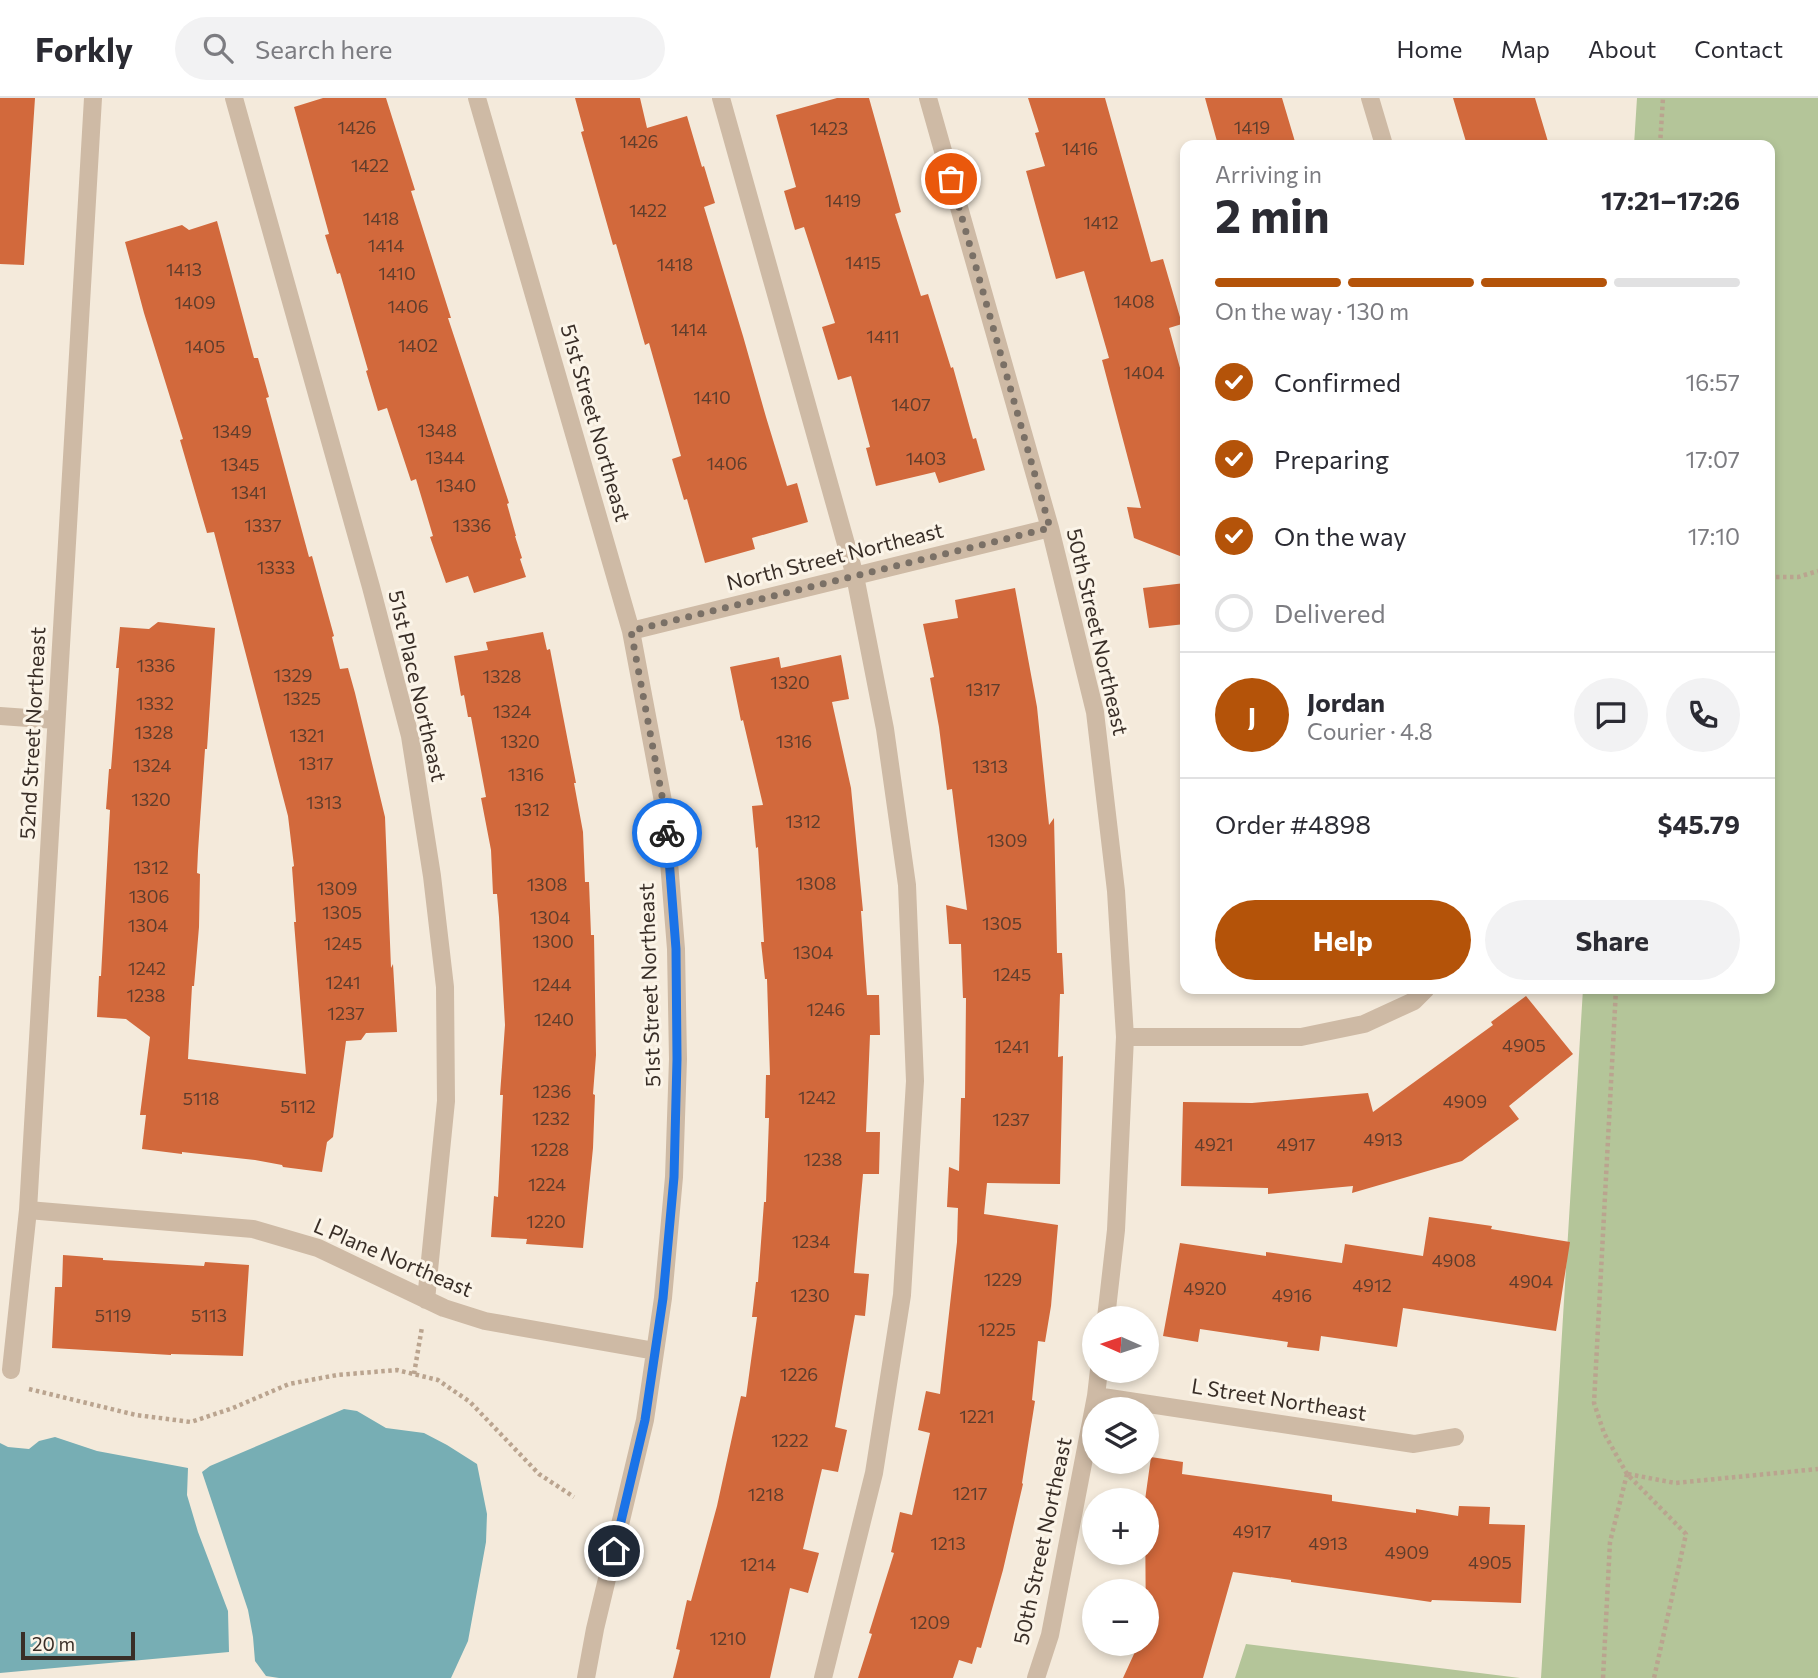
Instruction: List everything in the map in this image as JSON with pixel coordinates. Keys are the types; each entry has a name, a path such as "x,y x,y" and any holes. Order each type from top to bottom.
{"street":[{"name":"52nd Street Northeast","path":"11,1370 28,1210 93,98"},
{"name":"51st Place Northeast","path":"234,98 372,587 410,736 445,987 446,1101 426,1300"},
{"name":"51st Street Northeast","path":"477,98 631,631 665,812 676,949 674,1177 663,1298 645,1420 594,1629 586,1678"},
{"path":"721,98 855,576 885,729 907,885 915,1081 902,1295 874,1473 823,1678"},
{"name":"50th Street Northeast","path":"928,98 1050,528 1095,712 1116,891 1125,1037 1116,1230 1107,1306"},
{"path":"1370,98 1383,140"},
{"name":"North Street Northeast","path":"631,631 1050,528"},
{"path":"0,716 57,720"},
{"path":"1125,1037 1301,1037 1364,1024 1414,1001 1421,994"},
{"name":"L Plane Northeast","path":"28,1210 253,1229 318,1248 426,1300 485,1321 655,1351"},
{"name":"50th Street Northeast","path":"1036,1678 1050,1635 1097,1383"},
{"name":"L Street Northeast","path":"1096,1395 1414,1444 1455,1437"}],"path":[{"path":"1660,140 1663,98"},
{"path":"1775,578 1818,571"},
{"path":"1616,994 1594,1403 1604,1433 1627,1474 1686,1534 1654,1678"},
{"path":"414,1374 426,1300"},
{"path":"21,1390 31,1389 136,1415 191,1422 233,1408 289,1384 337,1375 397,1370 438,1380 470,1402 539,1474 574,1497"},
{"path":"1627,1474 1675,1483 1818,1469"},
{"path":"1603,1678 1610,1542 1627,1474"}],"green space":[{"path":"1637,98 1818,98 1818,1678 1541,1678 1583,994 1775,994 1775,140 1634,140"},
{"path":"1246,1644 1520,1678 1235,1678"}],"water":[{"path":"344,1409 357,1411 386,1428 424,1433 477,1464 487,1514 486,1542 468,1641 451,1678 279,1678 266,1676 255,1661 248,1610 202,1472 210,1466"},
{"path":"55,1437 97,1451 188,1468 187,1495 228,1611 229,1652 0,1673 0,1443 8,1447 29,1449 39,1441"}],"building":[{"path":"0,98 35,98 24,265 0,264"},
{"path":"323,98 386,98 415,190 411,191 451,318 448,318 509,503 507,504 526,577 474,593 468,576 446,583 430,537 433,536 416,479 411,481 387,408 378,411 340,273 337,274 325,235 329,234 294,107"},
{"path":"575,98 640,98 647,128 687,116 715,203 704,207 766,417 787,486 797,483 808,522 752,538 755,549 705,563 687,499 684,500 672,459 681,456 649,343 645,345 616,244 613,245 581,132 584,131"},
{"path":"837,98 869,98 901,212 895,214 921,296 928,294 985,470 939,483 935,472 876,486 866,448 870,447 851,376 838,380 822,327 835,323 804,227 795,230 784,191 796,187 776,115"},
{"path":"1028,98 1105,98 1151,262 1163,259 1180,317 1180,325 1169,328 1180,368 1180,556 1134,538 1127,507 1141,508 1102,360 1109,358 1084,271 1056,279 1026,171 1045,166 1035,133 1039,132"},
{"path":"1205,98 1282,98 1295,140 1217,140"},
{"path":"1453,98 1535,98 1548,140 1466,140"},
{"path":"217,221 254,358 258,358 269,397 266,398 309,557 312,556 334,636 332,637 340,669 348,668 385,817 391,968 393,964 397,1032 366,1033 361,1040 346,1041 333,1137 327,1142 322,1172 255,1160 142,1149 146,1115 140,1115 150,1037 126,1019 97,1017 110,810 106,809 119,668 116,668 120,627 149,629 158,622 215,628 198,851 199,927 188,1059 306,1074 294,922 294,866 288,816 214,532 207,533 180,440 183,439 125,242 182,225 189,230"},
{"path":"1180,584 1180,625 1149,628 1143,588"},
{"path":"1015,588 1037,707 1049,825 1054,818 1057,953 1062,953 1064,994 1060,994 1058,1057 1063,1056 1060,1184 987,1183 984,1214 1058,1225 1051,1306 1045,1342 1038,1341 1032,1400 1035,1401 1023,1484 981,1648 977,1647 972,1664 959,1660 953,1678 858,1678 894,1553 891,1552 900,1512 912,1515 930,1433 918,1430 926,1391 940,1394 957,1242 958,1208 947,1207 949,1167 959,1171 961,1098 965,1098 966,998 963,998 961,944 949,944 946,905 967,910 952,789 947,790 930,678 934,677 923,624 958,618 955,600"},
{"path":"543,632 547,650 550,649 576,783 583,832 585,882 589,882 591,935 594,935 595,1095 593,1148 583,1248 526,1244 527,1239 491,1237 494,1196 498,1197 503,1095 500,1095 505,1025 499,917 497,894 493,894 491,850 481,798 486,797 471,717 468,717 464,695 461,696 454,656 488,650 486,642"},
{"path":"841,655 849,699 832,702 851,788 863,911 867,995 879,995 880,1035 870,1035 866,1132 880,1132 879,1174 863,1174 854,1273 869,1274 865,1316 855,1315 835,1427 847,1430 838,1472 822,1469 803,1549 819,1553 808,1593 790,1588 770,1678 673,1678 680,1650 676,1649 687,1600 691,1601 717,1506 741,1396 746,1397 757,1317 752,1317 766,1202 769,1118 765,1118 766,1075 770,1075 767,979 761,942 764,942 758,847 756,848 752,806 763,805 730,667 779,657 781,668"},
{"path":"1526,996 1573,1054 1509,1106 1519,1119 1462,1161 1352,1193 1353,1186 1268,1194 1268,1188 1181,1186 1183,1102 1252,1103 1368,1093 1373,1112 1493,1025 1491,1022"},
{"path":"1429,1217 1492,1226 1491,1229 1570,1242 1556,1331 1403,1308 1397,1347 1321,1336 1319,1351 1287,1347 1288,1342 1200,1329 1198,1342 1163,1336 1180,1243 1266,1256 1266,1252 1342,1263 1345,1244 1423,1256"},
{"path":"63,1255 204,1266 205,1262 249,1265 243,1356 52,1348 55,1287 62,1287"},
{"path":"1159,1458 1183,1462 1182,1474 1332,1495 1332,1501 1458,1516 1459,1506 1490,1507 1489,1524 1525,1525 1521,1603 1431,1602 1233,1572 1203,1678 1123,1678 1133,1656 1159,1656 1159,1579 1146,1579 1145,1565 1159,1565 1159,1488 1147,1488 1149,1474 1159,1474"}],"way so far":[{"path":"667,833 631,631 1050,528 951,179"}],"route":[{"path":"614,1551 645,1420 663,1298 674,1177 676,949 667,833"}]}
